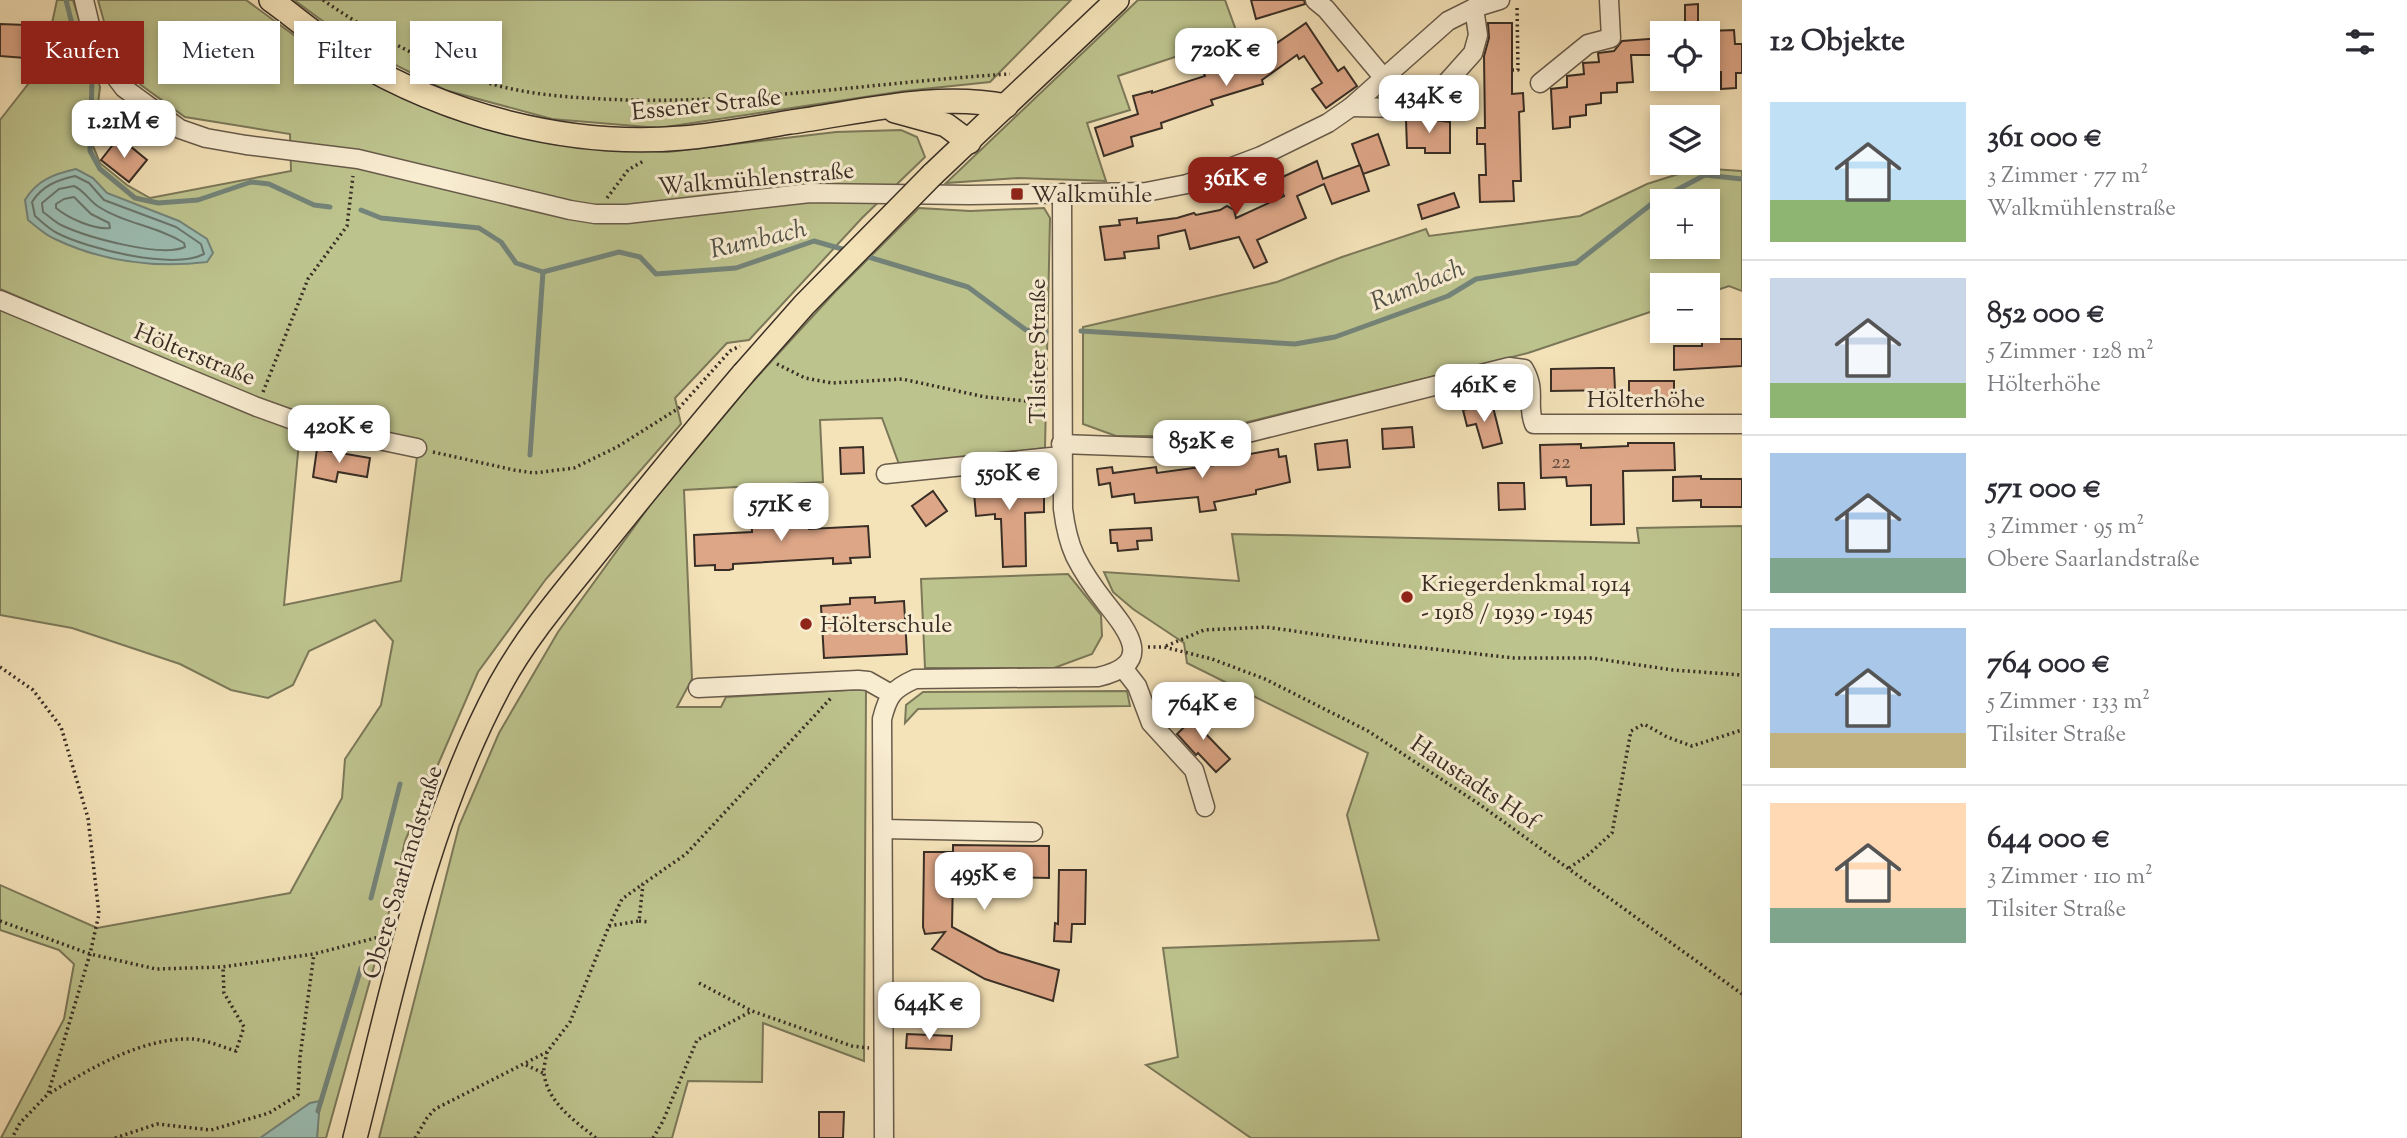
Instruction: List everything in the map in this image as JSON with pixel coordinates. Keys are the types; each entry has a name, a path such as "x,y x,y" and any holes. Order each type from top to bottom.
{"main road":[{"name":"Essener Straße","path":"271,0 346,55 392,80 500,121 556,132 622,139 681,138 934,100 984,102 1006,106"},
{"path":"969,142 1117,0"},
{"name":"Essener Straße","path":"886,108 946,125 969,142"},
{"name":"Obere Saarlandstraße","path":"355,1138 406,937 441,818 467,753 500,684 537,626 744,373 803,305 932,175 969,142"}],"street":[{"name":"Walkmühlenstraße","path":"84,0 107,67 124,88 180,128 206,138 246,145 358,159 595,214 627,214 810,193 1146,192 1187,184 1261,156 1328,123 1351,107 1448,21 1474,8 1500,0"},
{"path":"1315,0 1326,9 1384,77"},
{"path":"1540,83 1588,44 1611,38 1609,0"},
{"path":"1351,107 1401,108 1440,90 1473,53 1478,35 1474,8"},
{"name":"Tilsiter Straße","path":"1062,193 1063,509 1067,534 1075,556 1124,623 1131,638 1131,658 1123,667"},
{"name":"Hölterstraße","path":"0,300 257,407 307,425 417,449"},
{"name":"Hölterhöhe","path":"1061,450 1172,448 1208,443 1509,367 1524,369 1532,382 1534,424 1742,424"},
{"path":"886,474 1061,450"},
{"path":"884,1138 882,719 891,694 898,687 915,679 1098,677 1123,667 1136,686 1151,723 1194,769 1205,807"},
{"path":"698,688 845,680 868,681 891,694"},
{"path":"883,830 1033,832"}],"path":[{"path":"323,0 390,42 474,79 554,97 660,102 750,97 1012,74"},
{"path":"1512,70 1518,70 1517,0"},
{"path":"595,214 628,170 649,157"},
{"path":"257,407 308,279 346,226 350,188"},
{"name":"Haustadts Hof","path":"1742,675 1673,670 1592,658 1514,658 1266,627 1204,630 1164,647 1212,659 1265,680 1368,732 1479,804 1742,994"},
{"path":"0,667 33,690 61,727 88,817 99,914 90,954 48,1094"},
{"path":"415,1138 435,1109 547,1052 570,1022 622,900 693,847 845,680"},
{"path":"1569,868 1612,833 1631,731 1644,724 1667,737 1692,746 1742,730"},
{"path":"639,921 643,884"},
{"path":"0,921 90,954 156,969 222,967 314,954 388,935"},
{"path":"609,926 648,922"},
{"path":"114,1138 158,1124 211,1130 269,1113 298,1095 314,954"},
{"path":"12,1138 20,1123 48,1094 105,1060 161,1042 194,1039 236,1051 244,1027 224,993 222,967"},
{"path":"699,983 752,1011 852,1046 884,1051"},
{"path":"653,1138 663,1121 696,1040 752,1011"},
{"path":"547,1052 543,1073 555,1100 573,1120 596,1138"},
{"path":"525,1064 543,1073"}],"green space":[{"path":"57,0 73,0 80,21 52,21"},
{"path":"98,0 246,0 275,21 158,21 158,84 280,84 280,25 294,35 294,84 378,84 448,117 551,144 668,152 836,132 901,130 917,137 925,157 862,218 749,340 727,343 675,398 681,424 546,579 478,672 405,841 388,916 326,1138 317,1138 318,1113 311,1138 1,1138 64,1019 74,964 59,950 0,930 0,885 97,928 290,893 342,798 345,759 381,705 393,641 375,620 309,651 293,685 268,698 231,690 180,664 72,628 0,615 0,305 300,431 284,605 401,581 421,442 312,423 0,289 0,120 28,84 99,84 93,146 100,163 127,185 150,198 291,171 290,134 185,117 141,85 144,84 144,21 104,21"},
{"path":"294,0 1071,0 990,82 904,91 659,128 552,119 445,90 433,84 502,84 502,21 410,21 410,72 396,65 396,21 323,21"},
{"path":"1138,0 1225,0 1238,36 1118,76 1130,110 1087,123 1106,181 1018,178 946,183"},
{"path":"1720,170 1742,171 1742,291 1729,286 1720,289 1720,273 1650,273 1650,312 1528,353 1191,436 1116,436 1083,424 1083,327 1277,282 1426,229 1429,236 1580,216 1647,184 1675,175 1720,175"},
{"path":"919,208 970,211 1044,208 1050,218 1045,448 900,467 882,418 820,420 823,482 684,490 692,679 677,707 721,707 726,697 866,689 864,1061 763,1023 762,1082 688,1081 672,1138 379,1138 459,826 499,733 558,632 653,501 747,388 835,292"},
{"path":"1742,526 1742,1138 1251,1138 1146,1065 1178,1057 1163,948 1379,940 1347,815 1368,753 1187,663 1184,643 1133,609 1113,592 1104,572 1239,581 1232,534 1639,543 1637,528"},
{"path":"1068,574 1101,615 1102,636 1092,654 1054,668 925,668 921,579"},
{"path":"1127,691 1130,706 918,709 905,723 906,705 923,692"}],"water":[{"path":"76,169 93,178 107,193 179,221 207,239 213,253 207,262 188,264 130,261 73,247 48,235 28,220 25,200 35,187 47,179"},
{"path":"320,1101 317,1138 260,1138 310,1103"}],"building":[{"path":"1251,0 1304,0 1305,4 1256,19"},
{"path":"1698,4 1698,21 1685,21 1685,5"},
{"path":"1306,23 1338,71 1344,67 1357,86 1326,108 1312,89 1322,83 1304,56 1299,59 1297,55 1262,80 1263,84 1211,100 1213,105 1161,123 1162,128 1131,137 1133,146 1104,156 1095,128 1138,114 1133,96 1152,93 1205,76 1202,69 1253,53 1255,58"},
{"path":"1488,23 1512,23 1512,94 1523,93 1524,111 1519,112 1521,181 1513,181 1514,201 1480,202 1479,175 1486,175 1485,144 1477,144 1477,128 1485,128 1484,56 1489,38"},
{"path":"0,24 21,25 21,58 0,56"},
{"path":"1734,30 1735,44 1742,44 1742,73 1736,73 1736,88 1721,89 1720,31"},
{"path":"1650,39 1650,55 1631,55 1633,82 1617,83 1617,92 1601,93 1601,103 1586,105 1586,115 1570,117 1570,127 1553,129 1551,89 1567,87 1567,76 1584,74 1583,63 1599,62 1598,53 1614,51 1622,41"},
{"path":"1406,120 1450,122 1450,153 1425,153 1425,148 1407,148"},
{"path":"1378,134 1389,165 1363,174 1352,144"},
{"path":"119,137 147,160 129,182 101,160"},
{"path":"1317,161 1323,179 1360,165 1369,191 1332,204 1324,184 1297,196 1306,218 1257,240 1267,262 1254,268 1239,237 1190,249 1185,230 1158,236 1159,248 1124,252 1125,258 1105,260 1100,227 1120,225 1119,220 1137,218 1137,223 1194,213 1196,215 1227,206 1234,210 1236,218 1284,196 1276,180"},
{"path":"1454,193 1459,207 1422,219 1418,205"},
{"path":"1720,339 1742,339 1742,366 1674,370 1674,346 1702,346 1702,343 1720,343"},
{"path":"1614,368 1615,390 1551,391 1551,369"},
{"path":"1629,381 1674,381 1674,408 1629,408"},
{"path":"1492,403 1502,443 1483,448 1476,424 1467,426 1463,410"},
{"path":"1412,427 1414,447 1383,449 1382,429"},
{"path":"1347,440 1350,467 1318,470 1315,444"},
{"path":"1628,443 1674,443 1675,470 1623,471 1624,524 1591,525 1591,485 1567,486 1566,477 1541,478 1540,445 1581,444 1581,448 1628,446"},
{"path":"863,447 864,473 841,474 840,448"},
{"path":"317,449 370,458 367,477 338,472 336,482 313,477"},
{"path":"1278,449 1279,457 1286,456 1290,482 1256,490 1256,494 1214,502 1216,510 1200,512 1198,497 1135,503 1134,494 1112,497 1110,483 1099,485 1097,469 1112,467 1113,473 1156,467 1157,473 1223,464 1222,459"},
{"path":"1021,472 1023,492 1044,492 1044,512 1025,513 1026,566 1003,567 1001,519 995,519 995,514 976,516 973,481 1005,478 1005,473"},
{"path":"1701,476 1701,479 1742,479 1742,507 1701,507 1701,500 1673,501 1673,477"},
{"path":"1498,483 1524,483 1525,509 1499,510"},
{"path":"933,491 947,511 926,526 912,506"},
{"path":"808,511 809,529 868,526 870,557 850,558 851,563 833,564 833,558 733,564 733,569 729,570 715,570 715,565 695,566 694,535 752,532 751,514"},
{"path":"1151,528 1152,540 1137,541 1138,549 1118,551 1117,543 1111,543 1110,530"},
{"path":"875,597 875,603 904,601 907,654 824,658 821,606 850,604 850,598"},
{"path":"1200,712 1211,724 1203,731 1230,759 1216,772 1177,734"},
{"path":"953,845 1049,846 1049,878 953,876 952,927 999,952 1059,970 1053,1001 985,979 932,949 945,932 925,934 923,927 924,852 953,852"},
{"path":"1059,870 1086,870 1085,924 1072,924 1071,942 1054,941 1055,923 1058,924"},
{"path":"907,1034 952,1036 951,1050 906,1048"},
{"path":"819,1112 844,1112 843,1138 819,1138"}],"waterway":[{"name":"Rumbach","path":"66,0 76,40 92,80 90,151 100,169 135,198 158,203 198,200 251,182 269,184 314,205 330,207"},
{"name":"Rumbach","path":"1081,331 1295,344 1335,337 1448,296 1476,279 1576,263 1654,202 1705,175 1742,179"},
{"name":"Rumbach","path":"361,210 381,218 479,228 501,242 516,263 543,272 619,252 640,257 656,274 736,268 814,241 849,251"},
{"name":"Rumbach","path":"862,255 968,287 1026,330 1046,332"},
{"path":"530,455 543,272"},
{"path":"371,898 400,784"},
{"path":"318,1111 361,968"}],"place":[{"name":"Walkmühle","path":"1017,194"},
{"name":"Kriegerdenkmal 1914 - 1918 / 1939 - 1945","path":"1407,597"},
{"name":"Hölterschule","path":"806,624"}]}
